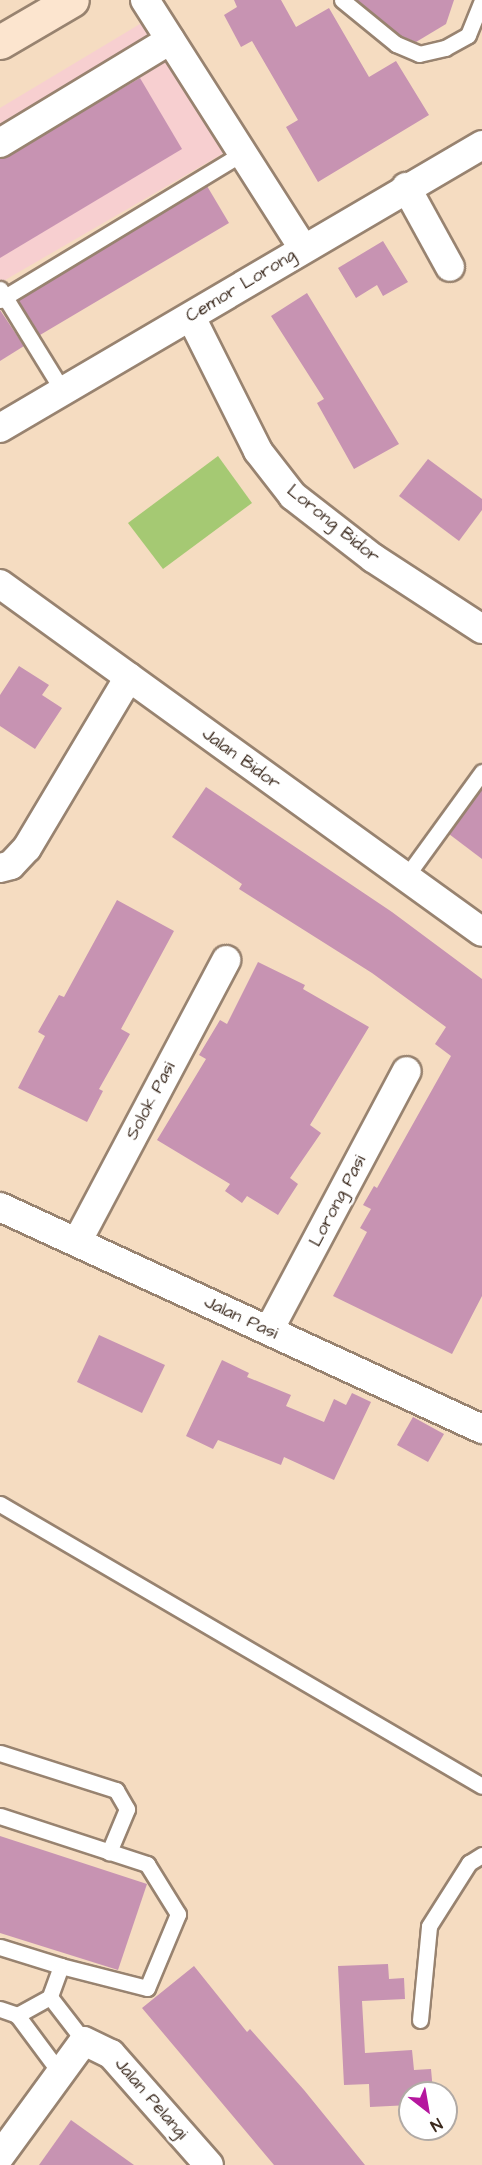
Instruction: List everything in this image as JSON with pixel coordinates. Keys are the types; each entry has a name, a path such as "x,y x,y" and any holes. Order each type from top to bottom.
{"street":[{"path":"0,42 72,0"},
{"path":"145,0 303,249"},
{"path":"0,143 170,40"},
{"name":"Cemor Lorong","path":"0,428 64,393 406,187 482,145"},
{"path":"406,187 450,267"},
{"name":"Lorong Bidor","path":"191,317 258,451 293,496 373,558 482,629"},
{"name":"Jalan Bidor","path":"0,584 482,932"},
{"path":"0,868 11,865 27,848 129,677"},
{"name":"Solok Pasi","path":"76,1242 226,960"},
{"name":"Lorong Pasi","path":"269,1330 407,1071"},
{"name":"Jalan Pasi","path":"0,1206 482,1429"},
{"path":"0,2156 84,2041"},
{"name":"Jalan Pelangi","path":"84,2041 111,2054 209,2165"}],"lane":[{"path":"342,0 396,44 419,54 445,48 468,35 482,0"},
{"path":"64,393 2,295 243,153"},
{"path":"405,878 481,776"},
{"path":"0,1504 482,1786"},
{"path":"0,1753 116,1790 127,1809 109,1852"},
{"path":"0,1816 147,1864 178,1914 147,1988 61,1966 0,1947"},
{"path":"420,2020 429,1926 469,1863 482,1855"},
{"path":"17,2015 50,1997 61,1966"},
{"path":"50,1997 84,2041"},
{"path":"0,2009 17,2015 60,2073"}],"shaded area":[{"path":"145,21 229,150 0,283 0,108"}],"green space":[{"path":"218,456 252,503 163,569 128,523"}],"building":[{"path":"234,0 281,0 296,27 329,8 369,77 396,61 429,115 318,182 286,127 298,120 252,41 241,47 224,15 237,7"},
{"path":"357,0 454,0 446,24 416,42 401,36"},
{"path":"140,78 182,149 0,258 0,159"},
{"path":"207,186 229,223 40,335 18,300"},
{"path":"383,241 408,282 383,296 377,285 356,298 338,268"},
{"path":"307,293 399,444 354,469 317,403 324,399 271,316"},
{"path":"0,310 24,346 0,361"},
{"path":"428,459 482,499 482,510 459,541 399,496"},
{"path":"19,666 49,685 42,695 62,708 35,749 0,726 0,695"},
{"path":"206,787 392,912 482,979 482,1296 452,1354 333,1296 367,1232 360,1228 371,1209 363,1205 374,1186 377,1188 451,1056 435,1044 446,1027 372,973 239,889 242,884 172,837"},
{"path":"482,789 482,859 449,834"},
{"path":"117,900 174,931 121,1029 130,1034 99,1089 103,1091 87,1122 18,1088 45,1036 38,1032 59,995 64,997"},
{"path":"258,962 305,985 303,989 369,1027 310,1125 321,1133 290,1178 298,1184 278,1215 247,1196 242,1203 225,1191 230,1184 157,1140 206,1059 199,1055 220,1020 227,1024"},
{"path":"99,1335 165,1365 142,1413 77,1382"},
{"path":"222,1360 249,1373 247,1377 291,1395 286,1406 324,1422 334,1399 346,1405 352,1393 371,1402 334,1480 284,1457 281,1465 218,1440 213,1449 186,1436"},
{"path":"413,1417 444,1434 428,1462 397,1445"},
{"path":"0,1836 147,1884 118,1970 0,1933"},
{"path":"388,1964 389,1979 404,1978 405,1999 362,2001 365,2053 412,2050 414,2070 431,2069 432,2081 398,2081 398,2106 370,2107 369,2084 344,2085 338,1966"},
{"path":"194,1966 247,2032 250,2029 304,2090 365,2165 274,2165 142,2008"},
{"path":"71,2120 134,2165 39,2165"}]}
